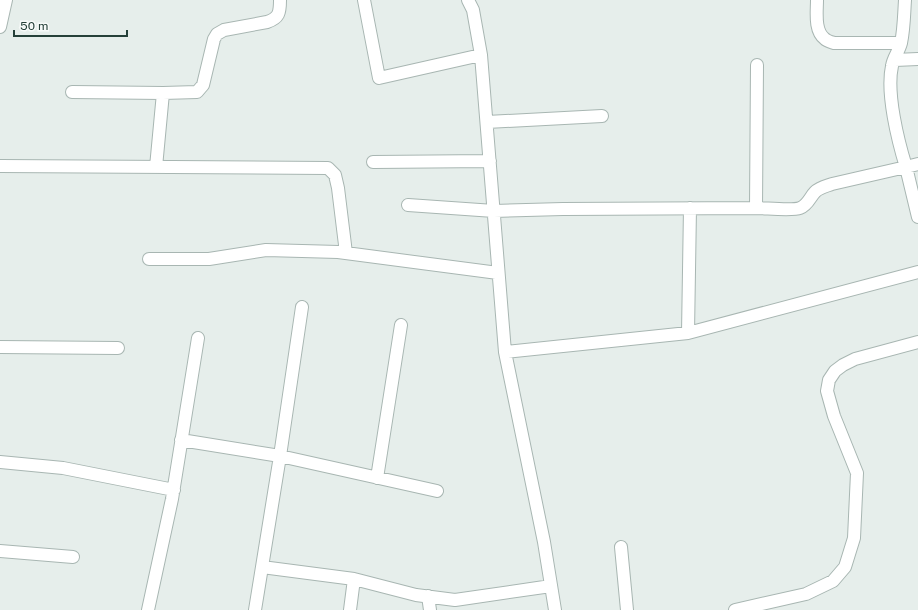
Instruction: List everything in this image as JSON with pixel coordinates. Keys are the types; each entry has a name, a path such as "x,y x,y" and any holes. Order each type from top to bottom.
{"street":[{"path":"0,27 6,0"},
{"path":"72,92 197,92 203,85 214,39 217,34 224,30 273,20 278,16 280,0"},
{"path":"364,0 379,78 481,55"},
{"path":"468,0 473,10 481,55 505,352 544,542 555,610"},
{"path":"817,0 817,21 819,31 825,40 834,43 900,43"},
{"path":"905,0 904,24 900,43 892,66 891,96 900,150 906,167 918,217"},
{"path":"895,60 918,59"},
{"path":"756,208 757,65"},
{"path":"156,168 163,93"},
{"path":"487,122 602,116"},
{"path":"373,162 490,161"},
{"path":"408,205 494,211 690,208 794,209 800,208 806,204 815,192 821,188 832,184 918,164"},
{"path":"0,166 328,168 335,175 338,188 346,253"},
{"path":"688,333 690,208"},
{"path":"149,259 209,259 266,250 346,253 498,273"},
{"path":"505,352 688,333 918,272"},
{"path":"255,610 302,307"},
{"path":"377,478 401,325"},
{"path":"148,610 174,490 198,338"},
{"path":"735,610 806,594 833,581 845,567 854,538 857,473 834,416 827,391 829,380 835,371 855,359 918,342"},
{"path":"0,347 118,348"},
{"path":"181,440 280,456 438,491"},
{"path":"0,462 63,468 174,490"},
{"path":"621,547 627,610"},
{"path":"0,551 73,558"},
{"path":"262,566 354,579 416,595 455,600 551,586"},
{"path":"350,610 354,579"},
{"path":"428,596 430,610"}]}
